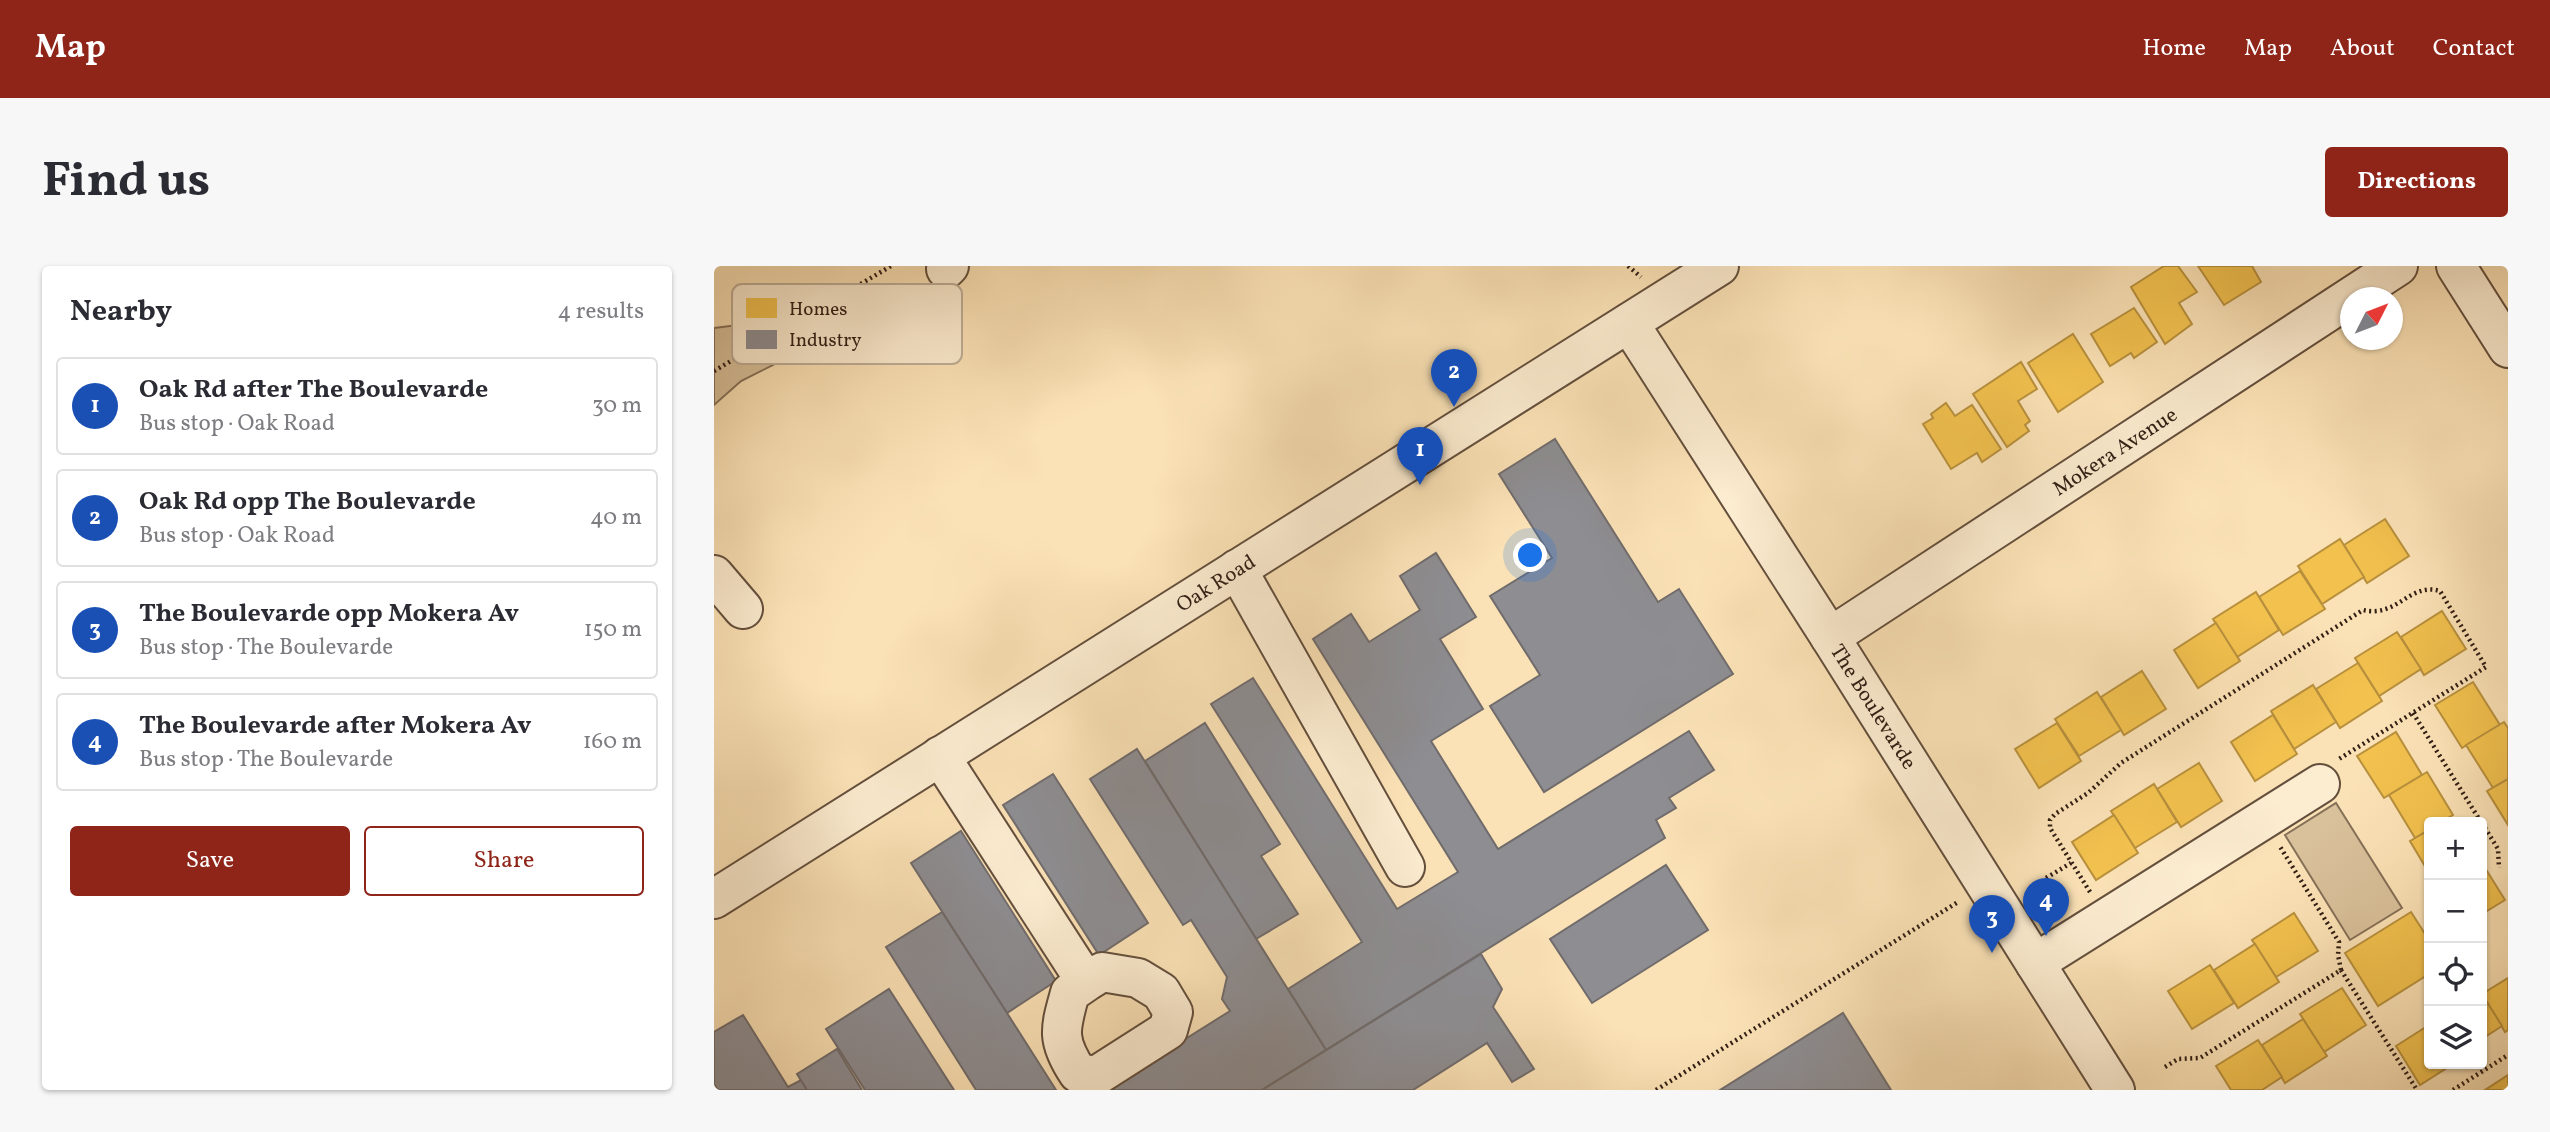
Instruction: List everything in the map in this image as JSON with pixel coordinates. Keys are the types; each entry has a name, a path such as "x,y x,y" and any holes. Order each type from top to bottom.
{"street":[{"name":"Oak Road","path":"714,899 1718,266"},
{"name":"Mokera Avenue","path":"1830,636 2398,266"},
{"path":"2456,266 2508,348"},
{"name":"The Boulevarde","path":"1629,323 1830,636 2115,1090"},
{"path":"1237,569 1405,867"},
{"path":"714,575 743,609"},
{"path":"940,755 1086,982"},
{"path":"2035,963 2264,821 2332,770"}],"path":[{"path":"861,284 891,266"},
{"path":"714,371 732,360"},
{"path":"2107,919 2050,828 2050,820 2055,814 2088,793 2121,763 2363,610 2375,613 2388,610 2422,589 2440,591 2486,667 2413,713 2332,770"},
{"path":"2413,713 2477,817"},
{"path":"2264,821 2339,942 2341,970 2417,1090"},
{"path":"2487,832 2498,849 2499,868"},
{"path":"2046,878 2071,863"},
{"path":"1656,1090 1986,885"},
{"path":"2165,1067 2178,1059 2200,1058 2341,970"},
{"path":"2453,1090 2508,1055"}],"shaded area":[{"path":"732,326 732,364 775,364 741,381 714,405 714,328"},
{"path":"2336,803 2402,908 2350,940 2285,835"}],"building: Homes":[{"path":"2164,266 2178,266 2197,292 2179,303 2192,324 2165,344 2131,287"},
{"path":"2198,266 2252,266 2261,282 2224,305"},
{"path":"2134,308 2157,342 2134,358 2131,353 2110,366 2091,334"},
{"path":"2073,334 2103,382 2058,412 2028,363"},
{"path":"2021,362 2037,389 2018,401 2030,421 2025,425 2029,431 2007,447 1973,394"},
{"path":"1946,403 1955,416 1972,405 2001,449 1982,462 1977,453 1951,469 1923,424 1933,418 1931,414"},
{"path":"2385,519 2409,556 2367,583 2344,545"},
{"path":"2340,539 2364,577 2322,604 2298,566"},
{"path":"2300,571 2325,609 2283,635 2259,597"},
{"path":"2256,592 2279,630 2237,657 2213,619"},
{"path":"2442,611 2466,649 2424,675 2401,637"},
{"path":"2216,623 2240,661 2198,688 2174,650"},
{"path":"2397,632 2421,669 2379,696 2355,658"},
{"path":"2358,663 2382,701 2340,728 2316,689"},
{"path":"2142,671 2166,709 2124,735 2101,697"},
{"path":"2473,682 2500,725 2462,748 2435,705"},
{"path":"2313,685 2336,722 2294,749 2271,711"},
{"path":"2097,692 2121,730 2079,756 2055,719"},
{"path":"2273,715 2297,754 2255,781 2231,742"},
{"path":"2504,722 2508,728 2508,779 2493,788 2466,745"},
{"path":"2057,723 2081,761 2039,788 2015,749"},
{"path":"2396,732 2422,775 2384,798 2357,756"},
{"path":"2199,763 2222,801 2181,827 2157,789"},
{"path":"2427,772 2453,815 2424,817 2424,833 2415,838 2389,795"},
{"path":"2508,779 2508,825 2487,791"},
{"path":"2154,784 2177,822 2135,848 2111,811"},
{"path":"2114,815 2138,853 2096,880 2072,842"},
{"path":"2424,833 2424,865 2410,841"},
{"path":"2487,871 2505,900 2487,911"},
{"path":"2411,912 2424,932 2424,977 2378,1006 2345,953"},
{"path":"2294,913 2318,951 2276,977 2252,940"},
{"path":"2255,944 2279,982 2238,1008 2214,970"},
{"path":"2210,965 2234,1003 2192,1029 2168,991"},
{"path":"2508,978 2508,1030 2505,1032 2487,1002 2487,991"},
{"path":"2342,988 2366,1025 2324,1052 2300,1014"},
{"path":"2487,1002 2502,1026 2487,1036"},
{"path":"2303,1019 2327,1056 2285,1083 2262,1045"},
{"path":"2424,1028 2424,1069 2445,1069 2420,1085 2396,1046"},
{"path":"2258,1040 2282,1077 2262,1090 2231,1090 2216,1066"},
{"path":"2508,1075 2508,1090 2485,1090"}],"building: Industry":[{"path":"1555,439 1658,602 1679,589 1733,674 1544,792 1490,706 1540,675 1490,596 1552,558 1499,474"},
{"path":"1436,553 1476,617 1440,639 1483,709 1431,741 1498,849 1689,731 1714,770 1669,798 1676,808 1656,820 1665,838 1326,1050 1288,989 1362,942 1211,704 1253,678 1397,909 1458,872 1313,639 1351,614 1369,642 1420,610 1400,576"},
{"path":"1205,723 1280,844 1261,856 1298,914 1256,939 1145,761"},
{"path":"1137,749 1326,1050 1262,1090 1104,1090 1230,1011 1222,999 1227,977 1191,920 1183,925 1090,779"},
{"path":"1053,774 1148,923 1099,955 1003,805"},
{"path":"961,831 1056,981 1007,1013 911,863"},
{"path":"1666,865 1708,930 1592,1003 1550,939"},
{"path":"942,912 1056,1090 976,1090 886,947"},
{"path":"1481,954 1502,989 1493,1007 1534,1069 1512,1082 1487,1043 1413,1090 1262,1090"},
{"path":"889,989 954,1090 865,1090 826,1029"},
{"path":"1843,1013 1891,1090 1720,1090"},
{"path":"743,1015 788,1087 801,1080 807,1090 718,1090 714,1084 714,1032"},
{"path":"837,1049 862,1090 807,1090 797,1074"}],"place":[{"name":"Oak Rd opp The Boulevarde","path":"1454,407"},
{"name":"Oak Rd after The Boulevarde","path":"1420,485"},
{"name":"The Boulevarde after Mokera Av","path":"2046,936"},
{"name":"The Boulevarde opp Mokera Av","path":"1992,953"}]}
